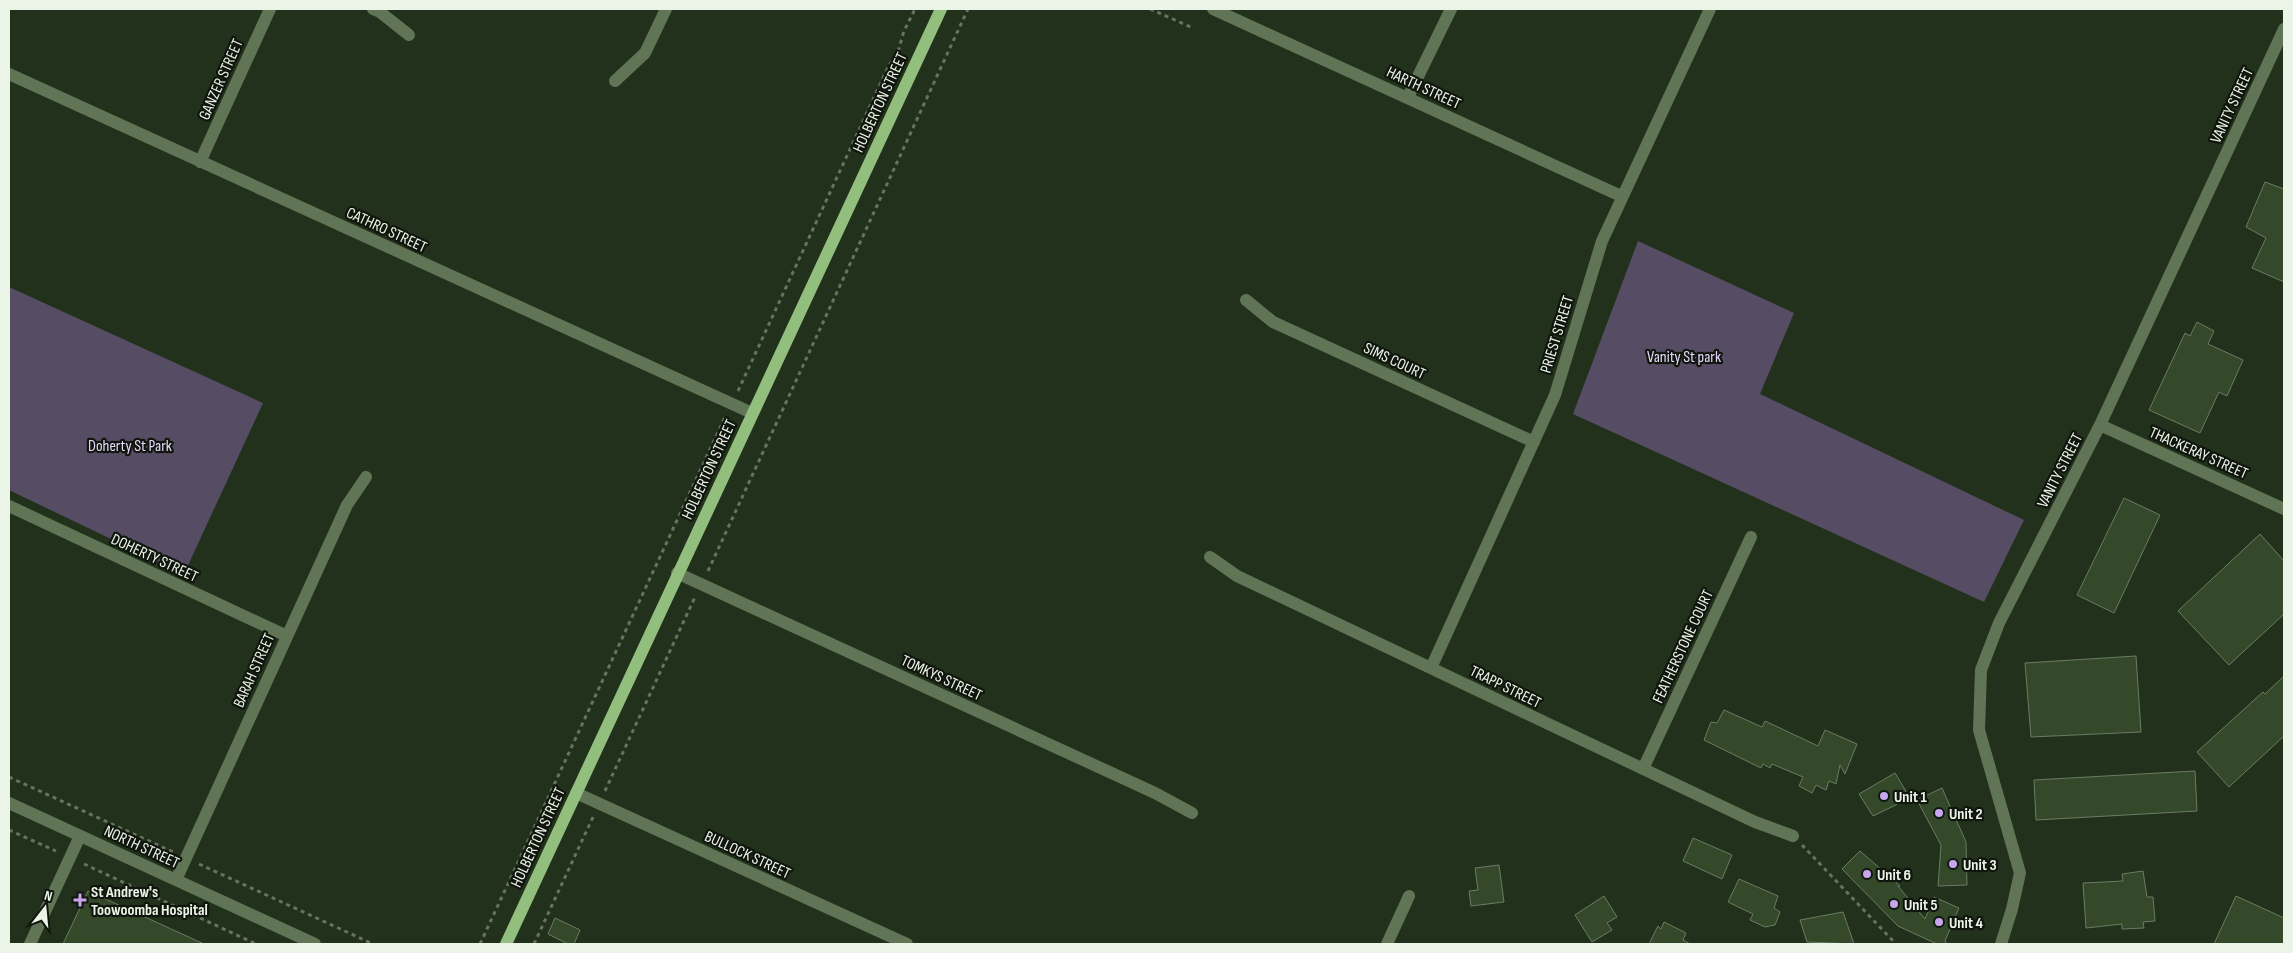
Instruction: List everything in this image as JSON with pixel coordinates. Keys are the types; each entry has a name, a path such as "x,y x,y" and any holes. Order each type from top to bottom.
{"main road":[{"name":"HOLBERTON STREET","path":"506,944 941,9"}],"street":[{"name":"GANZER STREET","path":"200,162 270,9"},
{"path":"373,9 380,12 409,35"},
{"path":"615,81 645,53 666,9"},
{"name":"HARTH STREET","path":"1212,9 1621,196"},
{"path":"1408,97 1451,9"},
{"name":"PRIEST STREET","path":"1431,668 1555,395 1602,241 1621,196 1710,9"},
{"name":"VANITY STREET","path":"2001,944 2020,873 1979,730 1981,670 1999,623 2100,425 2284,29"},
{"name":"CATHRO STREET","path":"9,74 752,414"},
{"name":"SIMS COURT","path":"1246,300 1273,322 1534,442"},
{"name":"THACKERAY STREET","path":"2100,425 2284,509"},
{"name":"BARAH STREET","path":"176,880 347,505 366,477"},
{"name":"DOHERTY STREET","path":"9,506 287,636"},
{"name":"FEATHERSTONE COURT","path":"1643,769 1751,537"},
{"name":"TRAPP STREET","path":"1210,557 1237,576 1755,822 1794,836"},
{"name":"TOMKYS STREET","path":"677,573 1155,793 1192,813"},
{"name":"BULLOCK STREET","path":"576,793 907,944"},
{"name":"NORTH STREET","path":"9,803 315,944"},
{"path":"30,944 80,836"},
{"path":"1387,944 1409,896"}],"path":[{"path":"480,944 889,65 897,56 904,31 915,9"},
{"path":"534,944 968,9"},
{"path":"1150,9 1193,28"},
{"path":"9,830 256,944"},
{"path":"1794,836 1896,944"}],"green space":[{"name":"Vanity St park","path":"1638,241 1794,313 1760,394 2024,520 1984,602 1573,414"},
{"name":"Doherty St Park","path":"9,287 263,403 184,574 9,490"}],"building":[{"path":"2265,182 2284,189 2284,282 2252,268 2266,238 2246,227"},
{"path":"2197,322 2214,331 2208,344 2243,360 2227,396 2219,392 2200,433 2149,410 2185,333 2190,336"},
{"path":"2124,498 2160,515 2114,613 2077,595"},
{"path":"2260,534 2284,561 2284,614 2229,665 2178,611"},
{"path":"2136,656 2141,732 2031,737 2025,663"},
{"path":"2284,676 2284,736 2229,787 2197,752 2263,692 2265,694"},
{"path":"1724,710 1762,727 1765,721 1818,746 1825,730 1857,744 1845,774 1840,765 1836,784 1829,781 1826,790 1816,785 1812,793 1799,786 1803,777 1772,764 1770,768 1763,764 1761,768 1704,740 1711,722 1717,723"},
{"path":"2195,771 2197,811 2036,820 2034,780"},
{"name":"Unit 1","path":"1895,773 1910,798 1873,816 1859,794"},
{"path":"1942,788 1966,842 1967,885 1938,886 1941,845 1917,800"},
{"path":"1693,838 1732,855 1722,879 1683,861"},
{"path":"1860,851 1900,886 1898,886 1925,919 1934,897 1959,908 1945,941 1947,944 1937,944 1898,926 1842,869"},
{"path":"1499,865 1504,902 1471,906 1469,891 1478,890 1475,868"},
{"path":"2143,871 2147,897 2153,897 2155,921 2143,922 2144,928 2122,929 2122,924 2086,928 2083,883 2123,881 2122,874"},
{"path":"1739,879 1778,896 1774,908 1780,912 1775,925 1765,927 1750,920 1753,914 1728,902"},
{"path":"88,891 204,944 63,944"},
{"path":"1604,896 1617,917 1607,923 1612,930 1592,942 1575,915"},
{"path":"2236,896 2284,918 2284,944 2214,944"},
{"path":"1843,912 1854,944 1807,942 1800,920"},
{"path":"555,918 580,930 574,944 568,944 548,934"},
{"path":"1664,922 1686,933 1683,940 1690,944 1649,944 1658,926 1661,929"}],"place":[{"name":"Unit 1","path":"1884,796"},
{"name":"Unit 2","path":"1939,813"},
{"name":"Unit 3","path":"1953,864"},
{"name":"Unit 6","path":"1867,874"},
{"name":"St Andrew's Toowoomba Hospital","path":"80,900"},
{"name":"Unit 5","path":"1894,904"},
{"name":"Unit 4","path":"1939,922"}]}
